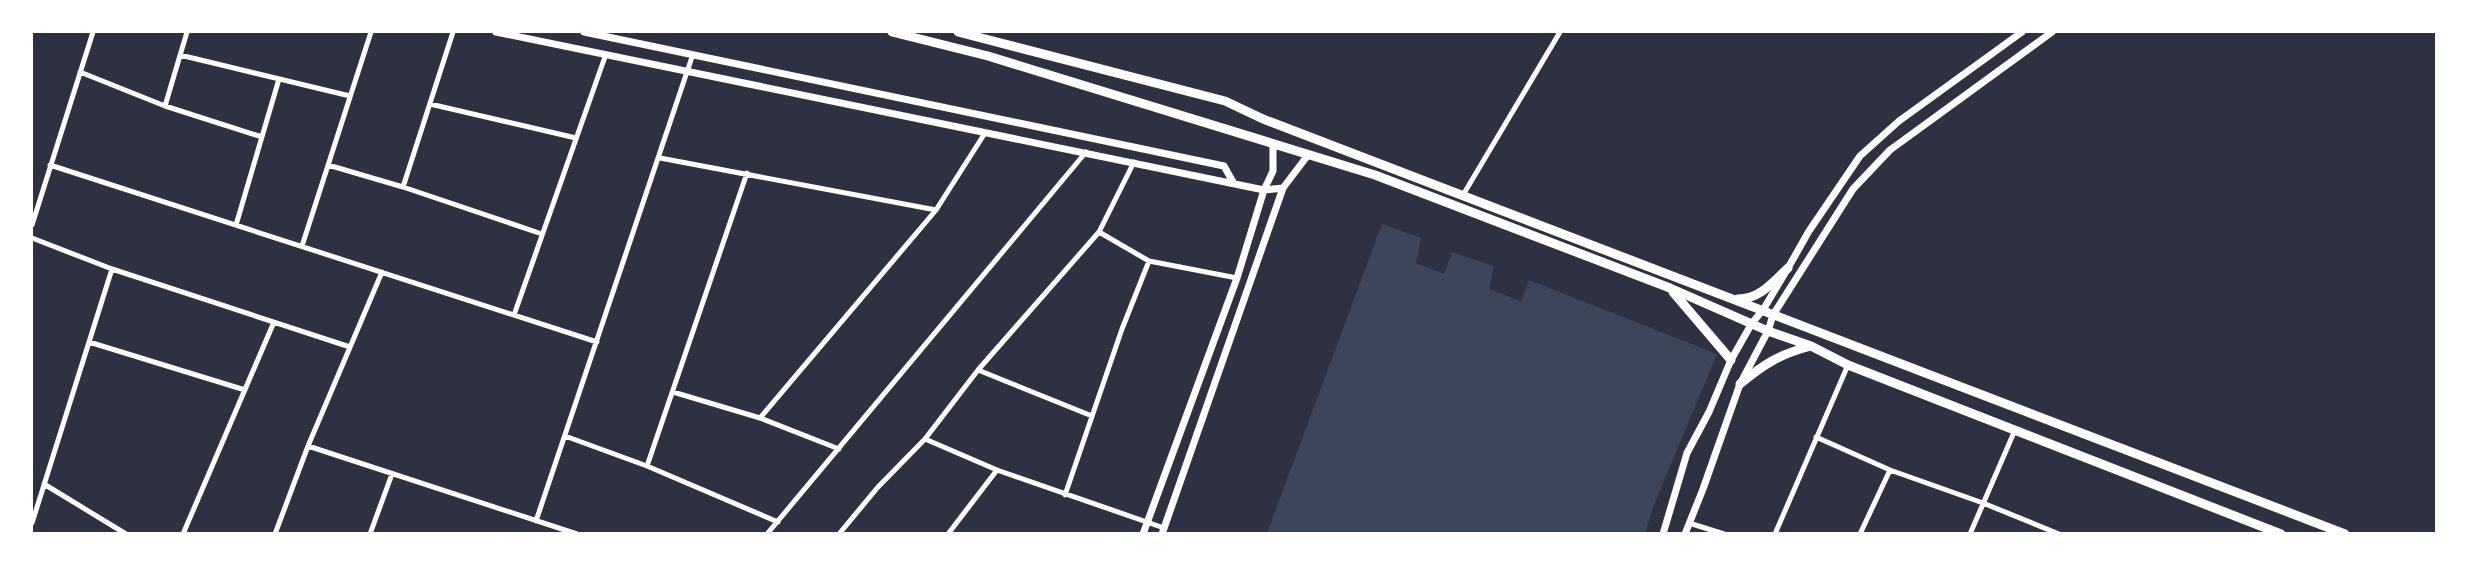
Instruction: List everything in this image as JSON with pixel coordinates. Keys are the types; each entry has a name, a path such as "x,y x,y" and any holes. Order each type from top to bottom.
{"main road":[{"path":"892,32 988,56 1375,175 1670,288 1768,331 1811,346 1847,365 2281,534"},
{"path":"958,32 1225,101 1263,119 2345,534"},
{"path":"1735,299 1749,299 1759,295 1788,268"},
{"path":"1670,288 1731,360"},
{"path":"1740,384 1764,364 1785,352 1811,346"}],"street":[{"path":"32,225 93,32"},
{"path":"165,106 187,32"},
{"path":"302,246 371,32"},
{"path":"403,187 453,32"},
{"path":"496,32 1264,190 1283,188"},
{"path":"584,32 1224,166 1233,182"},
{"path":"1463,195 1560,32"},
{"path":"1663,534 1687,453 1709,412 1731,360 1809,231 1860,156 1899,121 2022,32"},
{"path":"1685,534 1740,384 1768,331 1773,315 1853,189 1890,150 2052,32"},
{"path":"514,315 606,54"},
{"path":"536,521 693,54"},
{"path":"180,55 350,96"},
{"path":"80,72 165,106 262,137"},
{"path":"236,225 279,79"},
{"path":"429,104 576,138"},
{"path":"760,418 936,210 985,133"},
{"path":"1143,534 1237,278 1264,190 1273,171 1273,142"},
{"path":"767,534 1086,152"},
{"path":"925,439 997,470 1147,522 1163,531 1283,188 1308,155"},
{"path":"660,158 936,210"},
{"path":"839,534 878,487 925,439 978,370 1099,232 1134,162"},
{"path":"50,165 597,342"},
{"path":"328,165 542,234"},
{"path":"648,466 747,173"},
{"path":"1099,232 1149,261 1237,278"},
{"path":"32,238 112,269 350,346"},
{"path":"1065,495 1122,329 1149,261"},
{"path":"32,523 112,269"},
{"path":"275,534 308,446 382,272"},
{"path":"183,534 274,322"},
{"path":"89,342 245,390"},
{"path":"1774,534 1847,365"},
{"path":"978,370 1092,416"},
{"path":"673,392 760,418 839,449"},
{"path":"1970,534 2015,430"},
{"path":"565,436 648,466 778,522"},
{"path":"1816,438 1890,470 2059,534"},
{"path":"308,446 577,534"},
{"path":"948,534 997,470"},
{"path":"1860,534 1890,470"},
{"path":"370,534 392,474"},
{"path":"44,484 126,534"},
{"path":"1689,523 1724,534"}],"shaded area":[{"path":"1382,224 1421,238 1416,263 1444,274 1452,252 1494,266 1489,289 1521,301 1529,280 1717,354 1645,533 1267,533"}]}
